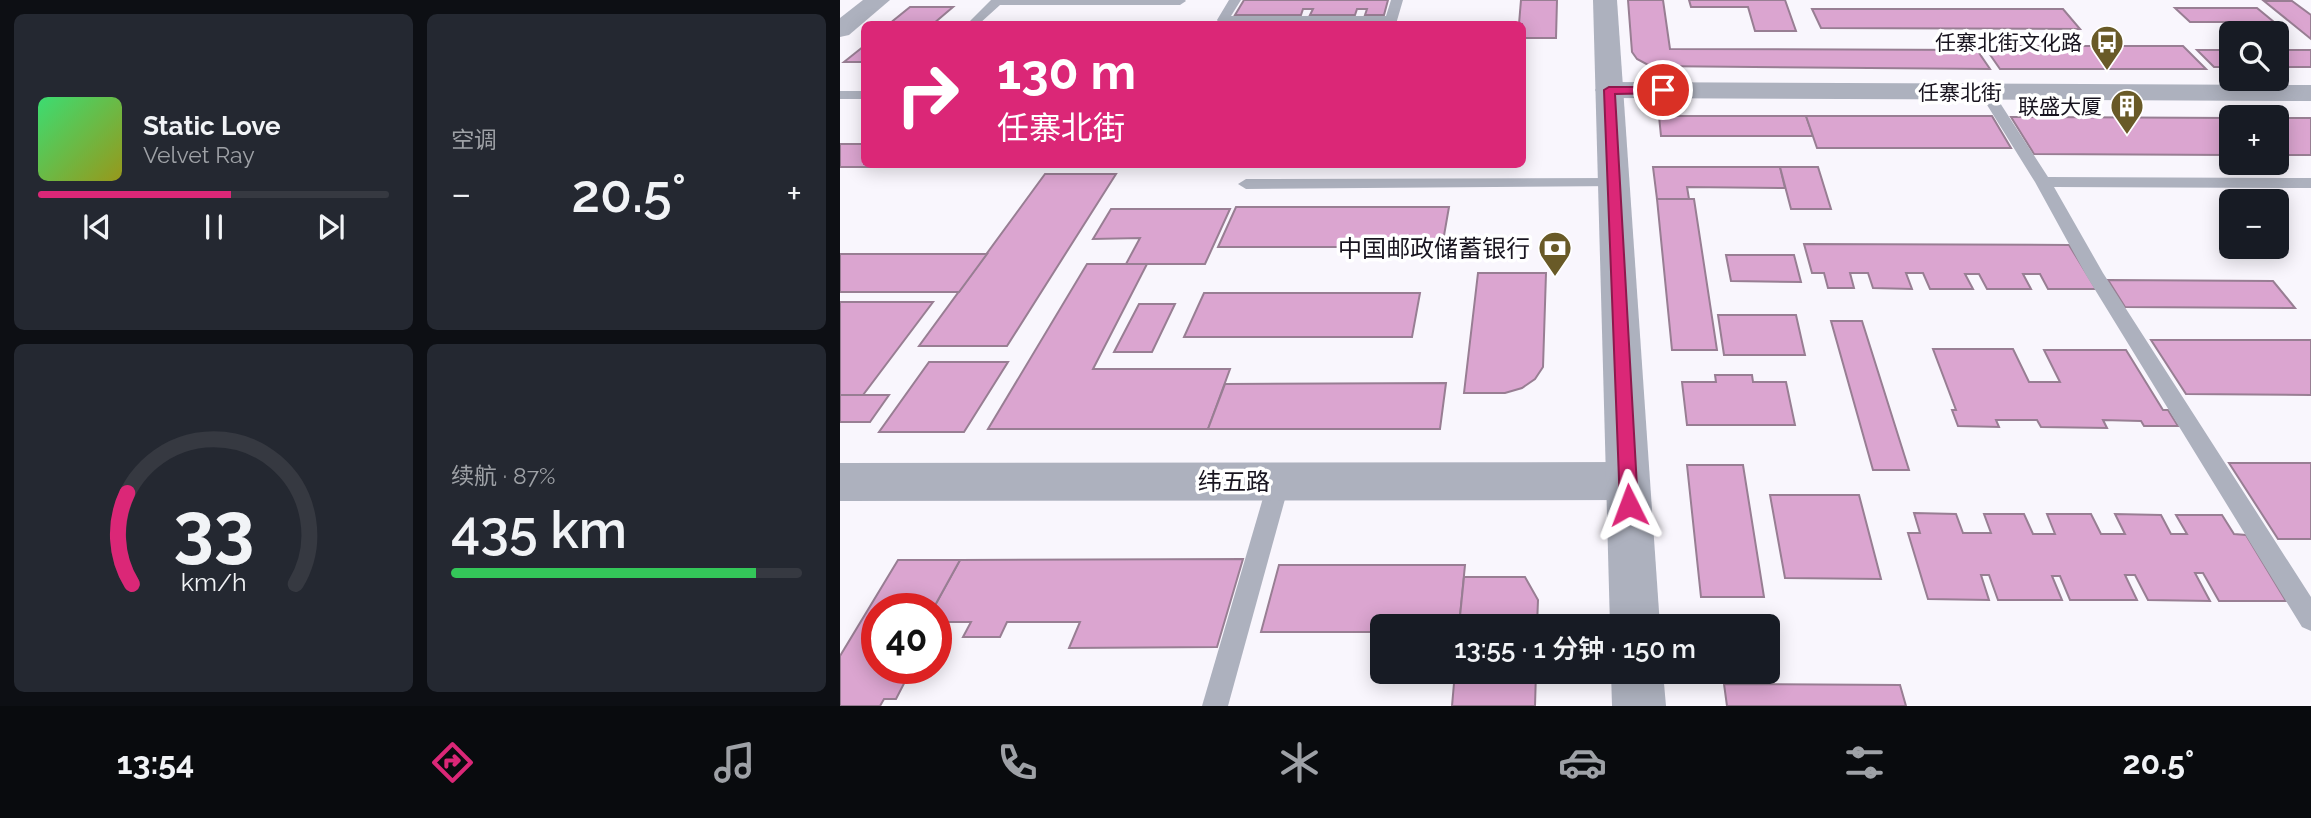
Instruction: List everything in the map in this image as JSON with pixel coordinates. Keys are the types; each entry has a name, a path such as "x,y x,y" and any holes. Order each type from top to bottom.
{"street":[{"path":"840,30 878,0"},
{"path":"1605,0 1634,614"},
{"name":"任寨北街","path":"1609,90 2311,93"},
{"name":"纬五路","path":"840,482 1628,481"},
{"path":"1638,684 1639,706"}],"lane":[{"path":"1235,0 1223,20 1306,21"},
{"path":"1390,21 1397,0"},
{"path":"976,21 998,1 1180,1"},
{"path":"1986,92 2043,183 2095,275 2311,619"},
{"path":"840,95 861,95"},
{"path":"1246,184 1614,183"},
{"path":"2043,183 2311,183"},
{"path":"1215,706 1279,481"}],"building":[{"path":"1244,0 1388,0 1384,15 1365,15 1367,9 1357,9 1355,15 1310,15 1313,9 1303,9 1301,15 1235,15"},
{"path":"1521,0 1557,0 1556,38 1526,38 1526,21 1519,21"},
{"path":"1628,0 1663,0 1670,49 1977,50 1990,69 1650,66 1637,59 1632,52"},
{"path":"1689,0 1785,0 1796,31 1755,31 1748,7 1691,7"},
{"path":"2264,1 2292,1 2311,15 2311,39"},
{"path":"910,7 953,7 937,21 893,21"},
{"path":"2175,8 2257,8 2273,21 2219,21 2190,22"},
{"path":"1812,9 2063,9 2080,29 1821,28"},
{"path":"1984,46 2183,46 2206,69 2000,69"},
{"path":"861,48 861,62 844,62"},
{"path":"2197,50 2219,50 2219,67 2214,67"},
{"path":"2289,50 2311,50 2311,67 2289,67"},
{"path":"1659,116 1806,116 1813,136 1661,136"},
{"path":"1806,116 1992,116 2011,148 1817,148"},
{"name":"联盛大厦","path":"2011,117 2219,118 2219,155 2034,154"},
{"path":"2289,118 2311,118 2311,155 2289,155"},
{"path":"840,144 861,144 861,167 840,167"},
{"path":"1653,167 1780,167 1785,188 1687,187 1689,199 1657,199"},
{"path":"1780,167 1818,167 1831,209 1791,209"},
{"path":"1045,174 1116,174 1007,346 919,346"},
{"path":"1657,199 1694,199 1717,350 1672,350"},
{"path":"1236,207 1449,207 1442,247 1218,247"},
{"path":"1111,209 1230,209 1205,264 1126,264 1140,238 1093,239"},
{"path":"1804,244 2069,245 2096,289 2048,289 2040,274 2023,274 2031,289 1987,289 1979,274 1965,274 1973,289 1930,289 1923,273 1906,273 1912,289 1873,288 1868,273 1850,273 1854,288 1828,288 1824,273 1812,273"},
{"path":"840,254 987,254 959,292 840,292"},
{"path":"1726,255 1794,255 1801,282 1731,281"},
{"path":"1087,264 1147,264 1093,369 1230,369 1208,429 988,429"},
{"path":"1478,273 1546,273 1543,367 1535,379 1522,388 1505,393 1464,393"},
{"path":"2108,280 2273,281 2295,308 2125,307"},
{"path":"1204,293 1420,293 1412,337 1184,337"},
{"path":"840,302 933,302 863,395 840,395"},
{"path":"1139,304 1175,304 1152,352 1114,352"},
{"path":"1718,315 1796,315 1805,355 1724,355"},
{"path":"1831,321 1862,321 1909,470 1873,470"},
{"path":"2151,340 2311,340 2311,395 2186,394"},
{"path":"1933,349 2013,349 2029,382 2060,382 2044,350 2126,350 2163,410 2168,410 2178,426 2144,426 2141,421 2103,420 2107,428 2041,427 2037,420 1996,420 1999,427 1958,426 1952,410 1956,410"},
{"path":"929,362 1008,362 964,432 879,432"},
{"path":"1715,375 1752,375 1753,382 1786,382 1795,425 1687,425 1682,382 1716,382"},
{"path":"1446,383 1440,429 1208,429 1225,384"},
{"path":"840,395 889,395 870,422 840,422"},
{"path":"2229,463 2311,463 2311,539 2278,539"},
{"path":"1687,465 1743,465 1764,597 1701,597"},
{"path":"1770,495 1859,495 1881,579 1785,578"},
{"path":"1914,513 1956,514 1963,533 1991,533 1984,514 2024,514 2033,534 2055,534 2047,514 2091,514 2101,534 2125,534 2115,514 2161,515 2171,534 2187,534 2176,515 2222,515 2234,534 2246,535 2286,601 2219,601 2203,573 2195,573 2210,601 2148,600 2135,575 2125,575 2137,600 2070,600 2060,576 2052,576 2062,600 1998,600 1989,575 1981,575 1989,600 1928,599 1908,533 1920,533"},
{"path":"1243,559 1217,647 1069,648 1080,622 1007,622 1000,637 963,637 971,622 952,622 952,593 942,593 960,560"},
{"path":"898,560 960,560 942,593 878,593"},
{"path":"1279,565 1465,565 1460,614 1370,614 1370,632 1261,632"},
{"path":"1464,577 1525,577 1538,600 1537,614 1460,614"},
{"path":"861,621 861,684 904,684 896,699 884,699 880,706 840,706 840,656"},
{"path":"1454,684 1536,684 1535,706 1452,706"},
{"path":"1724,684 1900,685 1906,706 1727,706"}],"place":[{"name":"任寨北街文化路","path":"2107,72"},
{"name":"联盛大厦","path":"2127,136"},
{"name":"中国邮政储蓄银行","path":"1555,278"}],"route":[{"path":"1629,505 1609,90 1663,90"}]}
